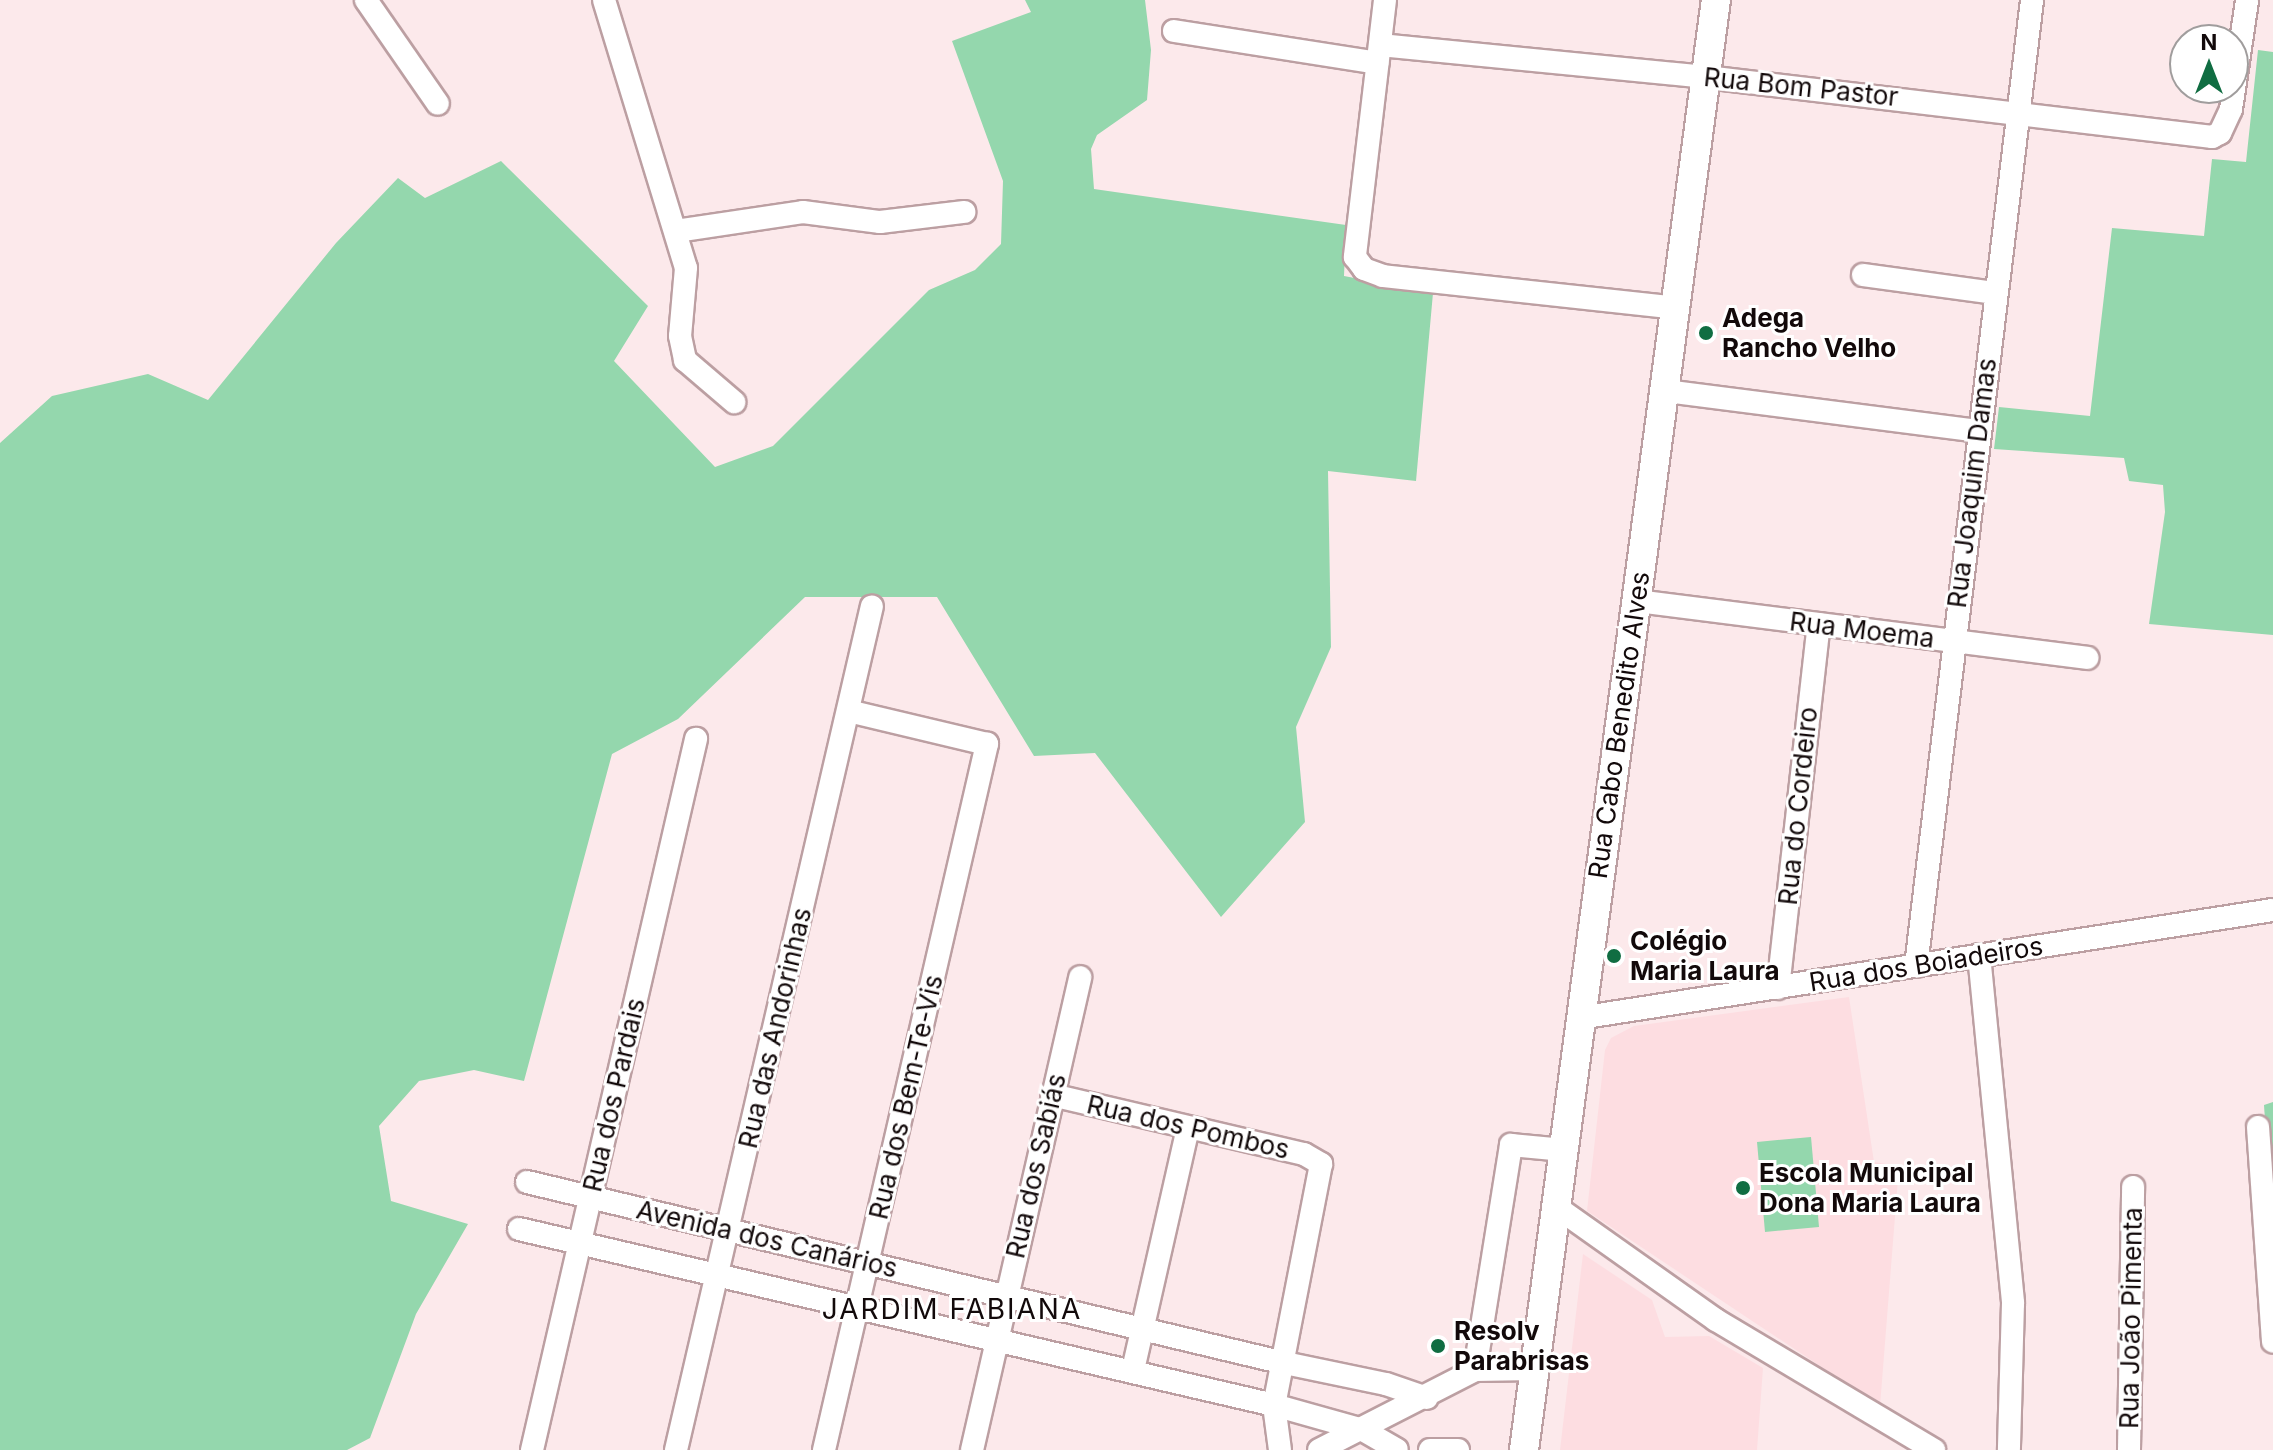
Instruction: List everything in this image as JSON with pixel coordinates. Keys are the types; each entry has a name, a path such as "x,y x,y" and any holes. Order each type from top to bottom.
{"main road":[{"name":"Rua Cabo Benedito Alves","path":"1524,1450 1716,0"}],"street":[{"path":"366,0 438,104"},
{"path":"604,0 686,268 680,336 685,360 734,402"},
{"path":"1385,0 1355,257 1364,269 1383,276 1676,308"},
{"name":"Rua Joaquim Damas","path":"1916,966 1994,293 2032,0"},
{"name":"Rua Bom Pastor","path":"1174,31 1379,54 1706,77 2017,111 2199,137 2220,133 2231,109 2247,0"},
{"path":"676,231 803,212 880,222 964,212"},
{"path":"1863,275 1994,293"},
{"path":"1666,391 1978,431"},
{"name":"Rua Moema","path":"1637,601 2087,658"},
{"name":"Rua das Andorinhas","path":"676,1450 872,606"},
{"name":"Rua do Cordeiro","path":"1778,988 1819,624"},
{"name":"Rua dos Bem-Te-Vis","path":"824,1450 987,744 849,711"},
{"name":"Rua dos Pardais","path":"532,1450 696,739"},
{"name":"Rua dos Boiadeiros","path":"1579,1018 2273,910"},
{"path":"1979,955 2013,1303 2009,1450"},
{"name":"Rua dos Sabiás","path":"972,1450 1080,977"},
{"name":"Rua dos Pombos","path":"1052,1095 1304,1154 1321,1164 1320,1181 1280,1362"},
{"path":"2258,1127 2273,1341"},
{"path":"1133,1370 1188,1128"},
{"path":"1475,1370 1511,1145 1564,1150"},
{"name":"Avenida dos Canários","path":"527,1182 1280,1362 1386,1384 1427,1398"},
{"name":"Rua João Pimenta","path":"2129,1450 2133,1187"},
{"path":"1555,1206 1716,1320 1934,1450"},
{"name":"Avenida dos Canários","path":"519,1229 1274,1405 1363,1430 1400,1450"},
{"path":"1280,1362 1274,1405 1280,1450"},
{"path":"1319,1450 1427,1398 1475,1370 1534,1369"},
{"path":"1386,1384 1400,1450"},
{"path":"1430,1450 1458,1450"}],"shaded area":[{"name":"Escola Municipal Dona Maria Laura","path":"1849,997 1874,1162 1899,1166 1880,1406 1587,1211 1605,1050 1611,1038 1634,1026"},
{"path":"1583,1254 1652,1300 1665,1337 1709,1336 1763,1368 1757,1450 1560,1450"}],"green space":[{"path":"1025,0 1145,0 1151,50 1147,100 1097,135 1091,149 1094,189 1346,225 1344,276 1433,293 1416,481 1328,471 1331,647 1296,727 1305,822 1221,917 1095,753 1034,756 937,597 805,597 678,719 612,754 524,1081 474,1070 419,1081 379,1126 391,1201 468,1224 416,1314 370,1438 347,1450 0,1450 0,443 52,396 148,374 208,400 336,243 398,178 425,198 501,161 648,306 614,361 715,467 773,446 929,290 975,270 1001,244 1003,181 952,41 1031,12"},
{"path":"2258,50 2273,52 2273,635 2149,624 2165,512 2163,485 2129,481 2124,458 1994,449 1999,407 2090,416 2112,228 2204,236 2212,159 2246,162"},
{"path":"2273,1102 2273,1194 2270,1195 2264,1105"},
{"path":"1811,1137 1819,1227 1765,1232 1757,1142"}],"place":[{"name":"Adega Rancho Velho","path":"1706,333"},
{"name":"Colégio Maria Laura","path":"1614,956"},
{"name":"Escola Municipal Dona Maria Laura","path":"1743,1188"},
{"name":"Resolv Parabrisas","path":"1438,1346"}],"district":[{"name":"JARDIM FABIANA","path":"952,1309"}]}
